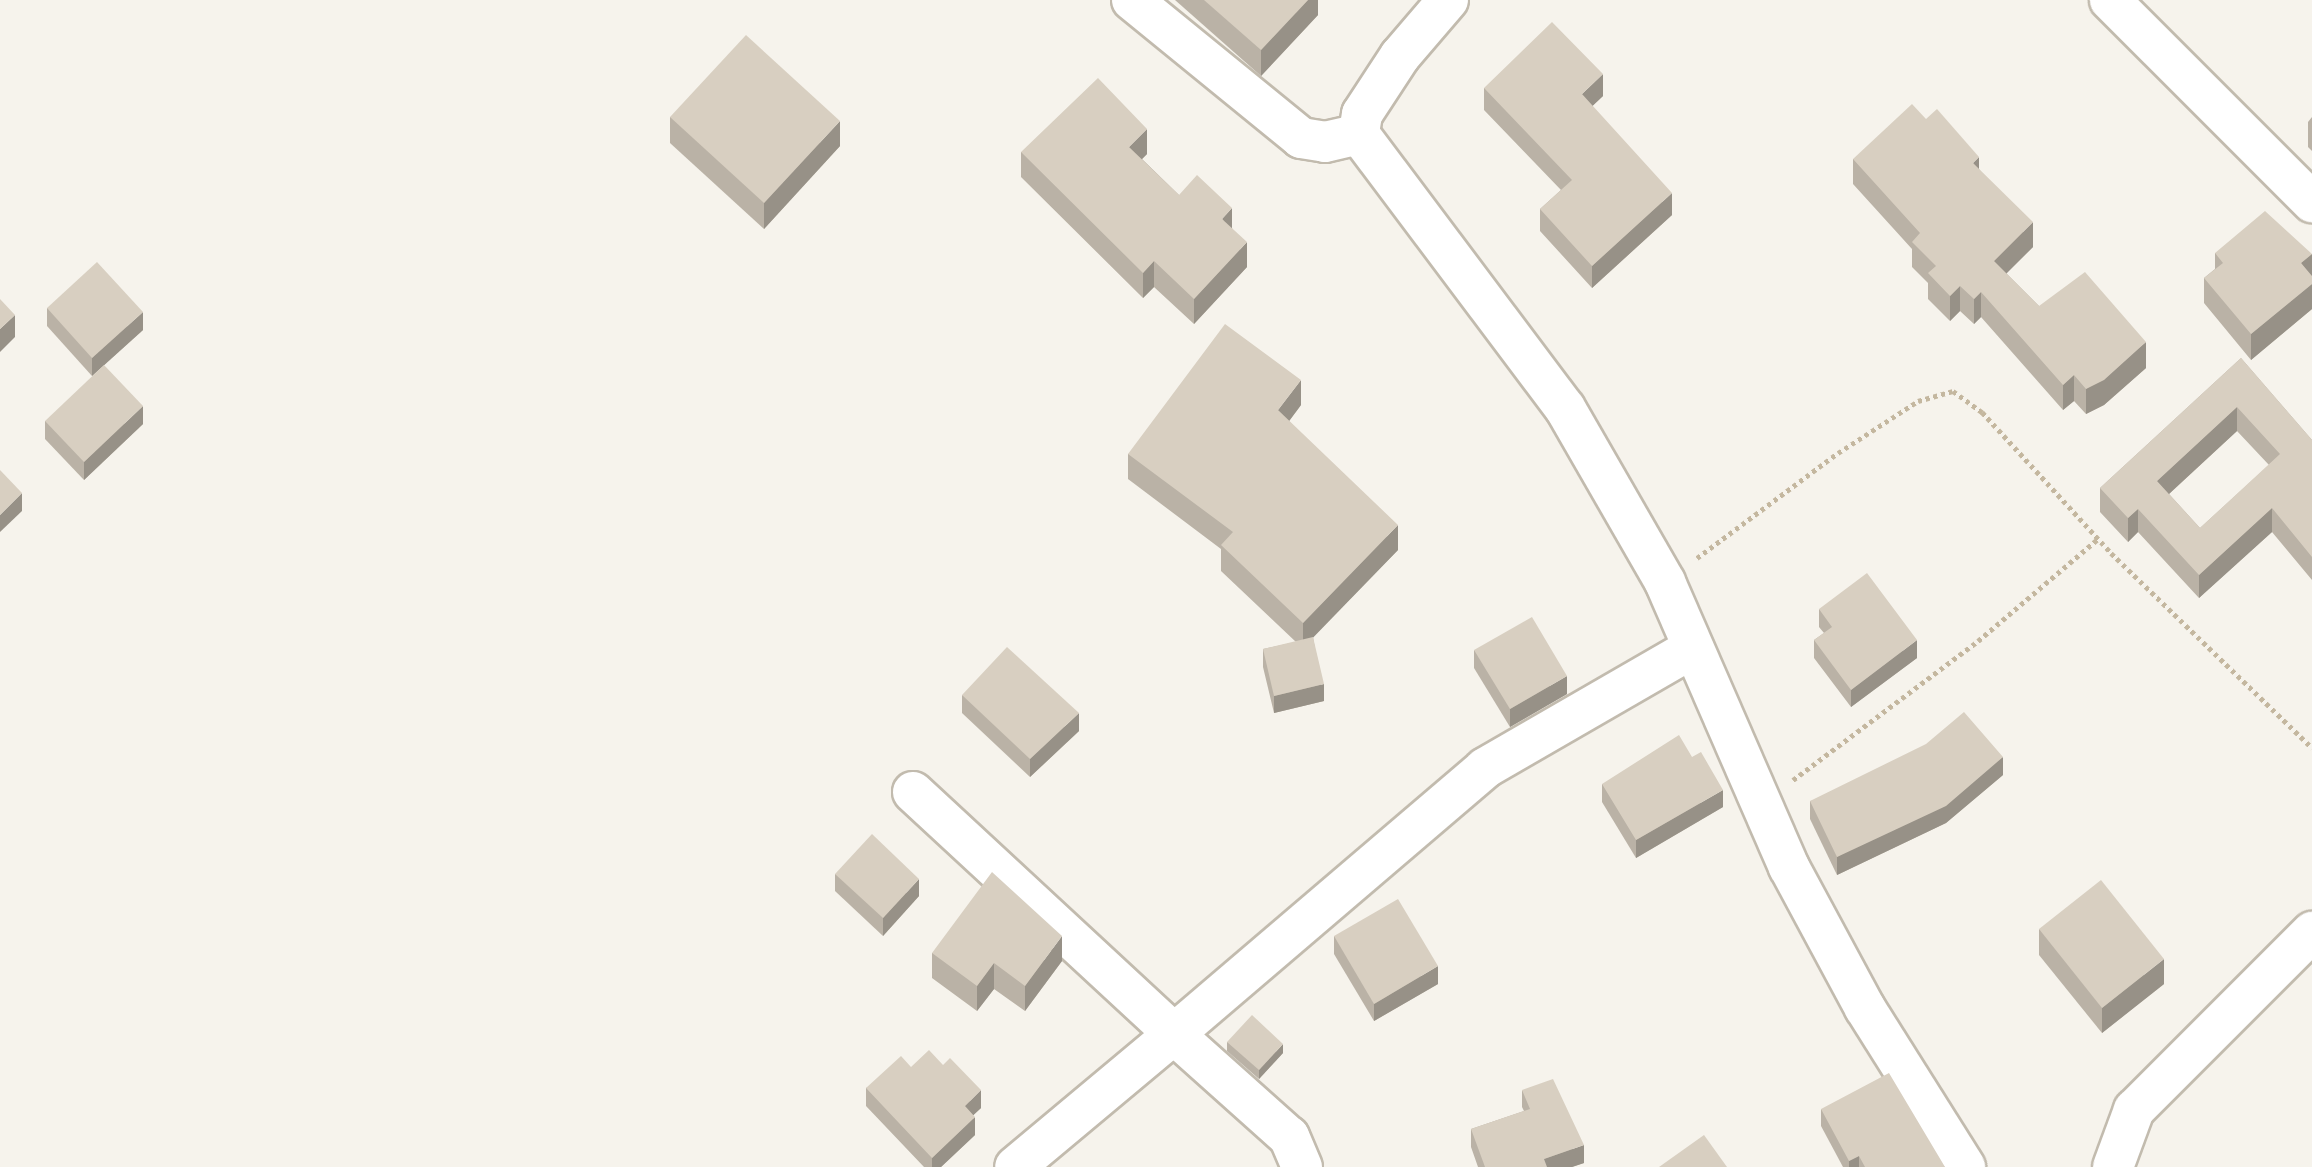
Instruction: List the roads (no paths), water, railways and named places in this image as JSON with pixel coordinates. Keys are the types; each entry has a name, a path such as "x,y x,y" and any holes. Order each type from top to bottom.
{"street":[{"path":"1132,0 1301,138 1325,142 1359,134"},
{"path":"1448,0 1392,67 1362,114 1359,134 1565,408 1665,582 1789,867 1865,1008 1965,1167"},
{"path":"2110,0 2312,202"},
{"path":"1015,1167 1485,768 1693,648"},
{"path":"913,792 1289,1137 1302,1167"},
{"path":"2113,1167 2134,1110 2312,932"}]}
